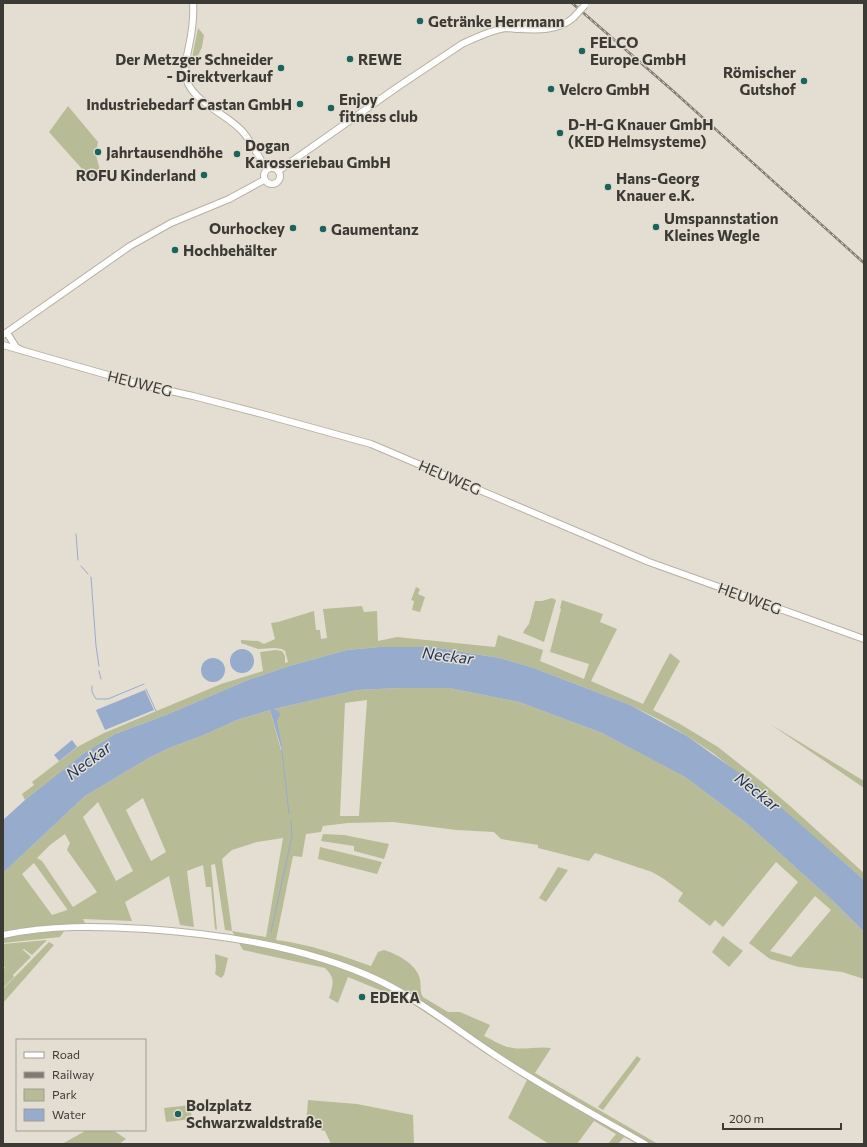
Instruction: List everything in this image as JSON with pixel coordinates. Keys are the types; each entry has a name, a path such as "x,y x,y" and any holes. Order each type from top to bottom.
{"main road":[{"path":"193,3 192,30 185,72 188,84 196,96 242,131 267,169"},
{"path":"278,171 462,44 472,39 507,28 538,30 561,26 573,18 586,4"},
{"path":"264,180 269,184 276,184 280,178 278,171 274,168 267,169"},
{"path":"264,180 264,175 267,169"},
{"path":"5,334 140,240 160,229 229,199 264,180"},
{"path":"5,334 6,341 11,348"},
{"path":"5,334 16,347 24,352"},
{"name":"HEUWEG","path":"3,345 132,382 247,410 371,444 649,562 864,639"},
{"path":"3,935 41,929 93,926 179,932 214,936 271,947 320,959 367,976 389,986 438,1014 501,1059 645,1144"}],"green space":[{"path":"198,28 204,35 202,47 197,58 192,58"},
{"path":"68,106 98,142 96,155 100,170 92,180 49,132"},
{"path":"416,587 420,589 418,594 425,597 420,612 412,610 414,601 411,600"},
{"path":"552,598 556,600 544,642 523,633 529,624 535,601 542,601"},
{"path":"562,600 603,614 600,622 617,629 591,681 643,704 670,653 680,661 653,710 718,747 762,782 864,873 864,880 713,753 660,720 630,705 531,667 499,658 433,647 379,647 347,650 289,666 248,680 166,715 115,734 84,753 25,800 22,794 34,785 32,782 79,746 104,733 221,684 263,671 260,652 276,650 282,651 285,656 285,663 288,662 285,651 282,649 258,649 241,643 241,640 258,641 264,644 275,639 271,623 314,611 316,630 320,630 321,639 327,638 323,609 362,606 364,612 377,611 378,641 397,637 495,647 498,635 543,650 540,661 584,679 589,664 550,652"},
{"path":"449,688 519,702 602,733 685,777 745,822 834,902 864,932 864,979 842,972 799,967 770,959 749,943 798,882 776,862 723,927 715,920 710,926 678,901 683,893 652,872 595,853 589,861 538,848 538,845 501,839 494,832 456,830 393,822 348,823 323,826 321,832 306,834 302,857 293,856 276,940 312,947 371,966 378,952 384,950 394,954 409,963 417,971 423,997 448,1012 460,1012 490,1025 484,1036 502,1045 518,1048 551,1048 535,1073 658,1144 637,1144 624,1137 618,1144 608,1144 616,1134 594,1121 577,1144 549,1144 508,1118 527,1080 411,1003 348,977 338,1003 329,998 333,982 331,975 325,968 243,950 232,931 225,930 215,864 211,865 217,930 215,929 211,887 206,887 203,865 187,871 194,927 180,925 169,876 125,902 132,921 83,919 86,925 3,933 3,873 85,796 147,759 169,748 204,735 237,720 270,710 281,750 283,750 274,709 357,690","holes":["367,700 359,816 340,816 345,703","143,798 166,852 151,861 126,810","98,802 133,871 116,881 83,817","65,834 70,843 67,850 97,892 73,907 42,861 37,858 50,845","283,838 266,937 232,931 222,859 232,850 257,842","34,863 67,909 52,915 22,874","815,896 831,910 791,957 770,951"]},
{"path":"770,724 864,781 864,788"},
{"path":"323,834 344,835 389,844 384,859 354,851 354,846 321,841"},
{"path":"320,847 382,862 377,874 318,859"},
{"path":"558,867 568,870 546,902 539,898"},
{"path":"65,930 60,937 3,943 3,938 15,935"},
{"path":"723,936 743,951 729,967 712,952"},
{"path":"47,940 32,955 24,949 4,965 23,950 31,957 13,975 14,977 3,988 3,967 6,969 3,965 3,944"},
{"path":"49,942 54,945 3,1003 3,989"},
{"path":"215,954 228,958 224,975 221,978 215,974"},
{"path":"637,1056 641,1059 603,1110 598,1107"},
{"path":"308,1100 357,1104 413,1115 414,1144 331,1144 325,1131 321,1130 319,1125 306,1126"},
{"name":"Bolzplatz Schwarzwaldstraße","path":"190,1105 192,1119 166,1122 164,1108"},
{"path":"85,1131 114,1131 126,1139 119,1144 62,1144"}],"water":[{"name":"Neckar","path":"379,647 433,647 499,658 531,667 630,705 687,736 753,783 864,880 864,932 834,902 745,822 685,777 602,733 519,702 449,688 357,690 274,709 279,712 280,715 277,721 282,751 270,710 237,720 204,735 169,748 147,759 85,796 3,873 3,820 25,800 84,753 115,734 166,715 248,680 289,666 347,650"},
{"path":"242,649 251,652 254,661 251,670 242,673 233,670 230,661 233,652"},
{"path":"213,658 218,659 224,665 224,675 218,681 213,682 208,681 202,675 201,670 202,665 208,659"},
{"path":"145,690 154,710 105,730 96,710"},
{"path":"72,740 77,747 59,761 54,755"}],"waterway":[{"path":"76,534 78,560"},
{"path":"81,566 88,574"},
{"path":"91,577 99,666"},
{"path":"99,671 101,679"},
{"path":"92,686 92,692 96,699 108,699 144,684"},
{"path":"146,689 156,711"},
{"path":"282,751 289,814"},
{"path":"271,932 292,836 291,821"}],"railway":[{"path":"572,3 672,90 864,263"}],"place":[{"name":"Getränke Herrmann","path":"420,21"},
{"name":"FELCO Europe GmbH","path":"582,51"},
{"name":"REWE","path":"350,59"},
{"name":"Der Metzger Schneider - Direktverkauf","path":"281,68"},
{"name":"Römischer Gutshof","path":"804,81"},
{"name":"Velcro GmbH","path":"551,89"},
{"name":"Industriebedarf Castan GmbH","path":"300,104"},
{"name":"Enjoy fitness club","path":"331,108"},
{"name":"D-H-G Knauer GmbH (KED Helmsysteme)","path":"560,133"},
{"name":"Jahrtausendhöhe","path":"98,152"},
{"name":"Dogan Karosseriebau GmbH","path":"237,154"},
{"name":"ROFU Kinderland","path":"204,175"},
{"name":"Hans-Georg Knauer e.K.","path":"608,187"},
{"name":"Umspannstation Kleines Wegle","path":"656,227"},
{"name":"Ourhockey","path":"293,228"},
{"name":"Gaumentanz","path":"323,229"},
{"name":"Hochbehälter","path":"175,250"},
{"name":"EDEKA","path":"362,997"},
{"name":"Bolzplatz Schwarzwaldstraße","path":"178,1114"}]}
